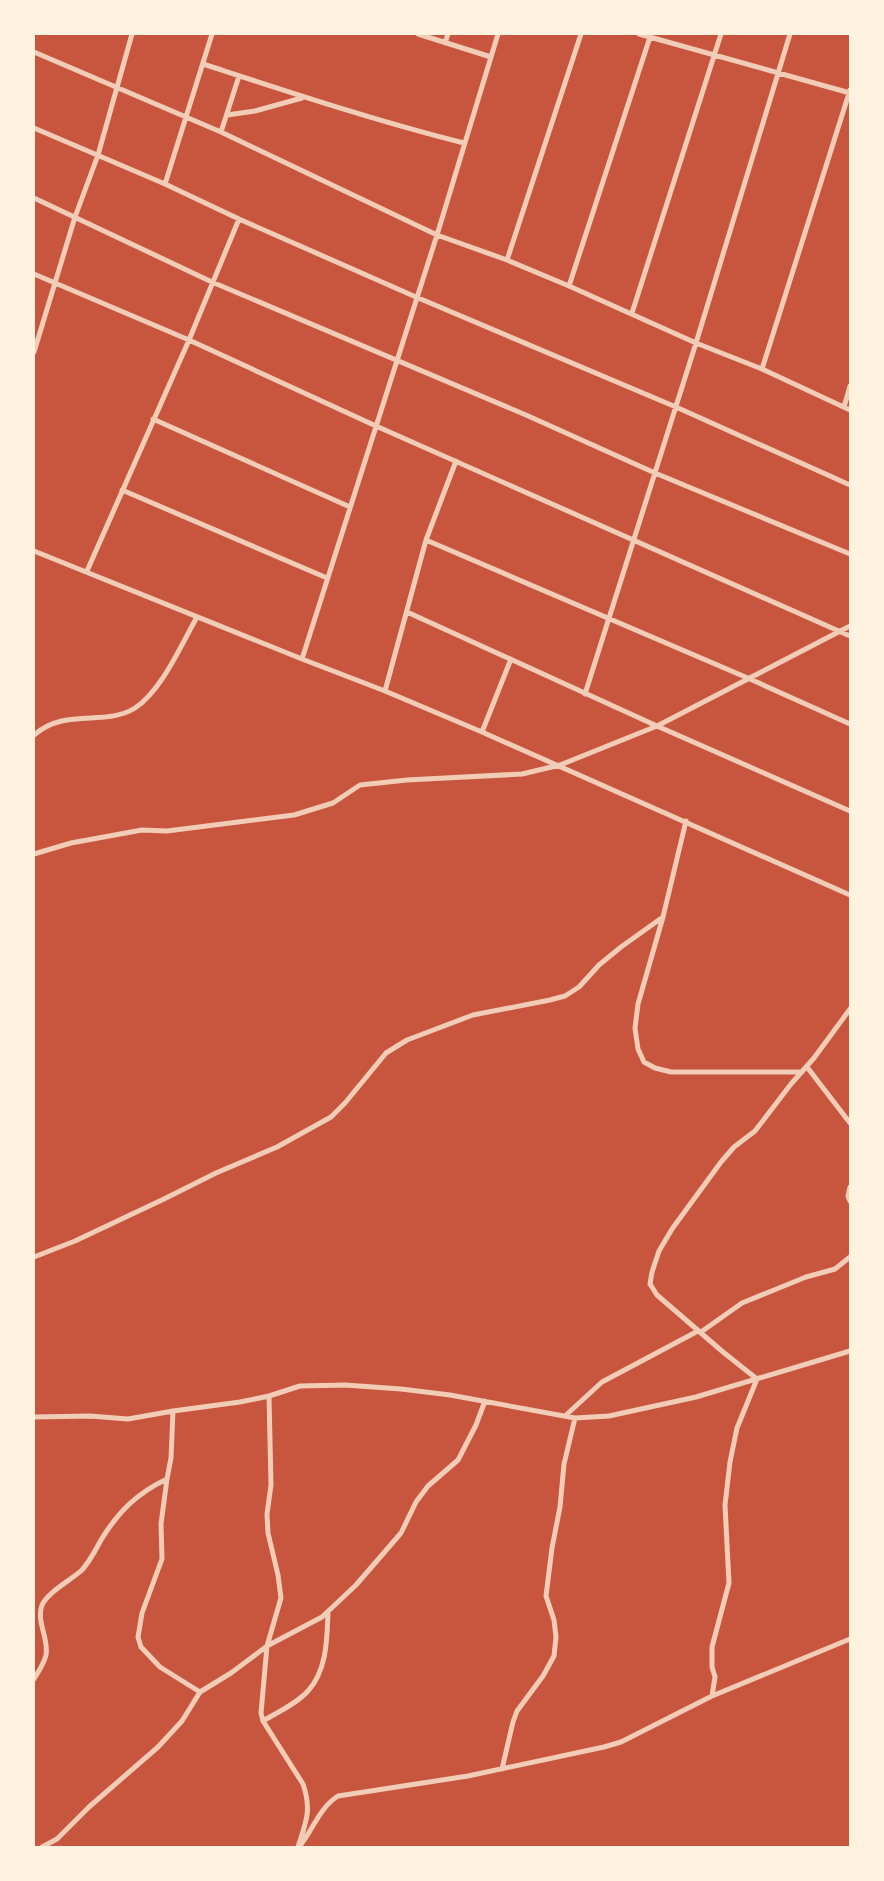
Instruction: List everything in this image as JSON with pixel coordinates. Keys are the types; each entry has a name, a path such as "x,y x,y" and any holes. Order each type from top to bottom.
{"street":[{"path":"34,352 75,217 98,155 132,34"},
{"path":"165,184 212,34"},
{"path":"418,34 491,57"},
{"path":"445,43 448,34"},
{"path":"302,659 437,235 498,34"},
{"path":"507,260 581,34"},
{"path":"639,34 850,92 762,369"},
{"path":"632,313 721,34"},
{"path":"585,694 696,344 790,34"},
{"path":"569,286 651,36"},
{"path":"34,52 187,116 437,235 507,260 569,286 632,313 696,344 762,369 850,410"},
{"path":"203,64 302,97 464,143"},
{"path":"221,132 239,76"},
{"path":"227,115 255,111 302,97"},
{"path":"34,128 165,184 239,219 416,297 676,407 850,485"},
{"path":"34,198 212,282 396,362 526,415 655,473 850,554"},
{"path":"86,571 189,340 239,219"},
{"path":"34,274 189,340 376,426 850,636"},
{"path":"844,407 850,386"},
{"path":"153,419 350,507"},
{"path":"385,691 426,540 456,461"},
{"path":"122,490 328,578"},
{"path":"426,540 750,678 850,724"},
{"path":"34,552 385,691 560,765 850,895"},
{"path":"407,612 585,694 850,811"},
{"path":"34,735 51,723 73,718 121,714 135,708 154,692 197,617"},
{"path":"34,854 71,842 142,830 167,831 294,816 333,803 360,785 408,780 522,774 560,765 657,726 850,626"},
{"path":"482,732 511,659"},
{"path":"686,821 663,917 638,1004 635,1028 638,1049 644,1062 655,1068 670,1072 802,1072"},
{"path":"34,1257 75,1242 216,1173 277,1147 331,1117 386,1053 407,1040 473,1015 565,996 579,987 599,965 621,946 663,917"},
{"path":"757,1379 657,1295 650,1284 652,1272 660,1250 672,1229 721,1162 734,1147 755,1131 850,1010"},
{"path":"807,1067 850,1123"},
{"path":"850,1187 848,1196 850,1201"},
{"path":"565,1416 602,1382 700,1332 742,1303 806,1277 835,1269 850,1257"},
{"path":"34,1417 90,1416 128,1419 240,1402 269,1396 300,1386 346,1385 401,1389 485,1401 575,1418 610,1416 696,1397 850,1351"},
{"path":"712,1696 715,1677 712,1666 712,1647 729,1583 725,1505 730,1462 738,1428 757,1379"},
{"path":"269,1396 271,1484 267,1514 268,1532 278,1575 281,1598 267,1646 261,1703 262,1721 303,1784 308,1806 306,1821 298,1847"},
{"path":"42,1847 57,1839 89,1807 158,1747 182,1721 200,1692 231,1673 267,1646 300,1630 328,1613 374,1566 401,1533 416,1502 428,1486 458,1460 476,1425 485,1401"},
{"path":"173,1411 171,1458 161,1524 162,1558 142,1613 138,1638 141,1647 160,1667 200,1692"},
{"path":"502,1769 517,1710 543,1676 554,1656 556,1637 554,1620 546,1596 552,1548 560,1508 564,1464 575,1418"},
{"path":"34,1679 46,1655 46,1643 41,1623 41,1612 45,1600 87,1564 115,1519 128,1505 148,1488 167,1479"},
{"path":"262,1721 299,1699 314,1683 325,1655 328,1613"},
{"path":"298,1847 308,1837 319,1814 329,1802 338,1796 403,1787 502,1769 621,1742 712,1696 850,1639"}]}
